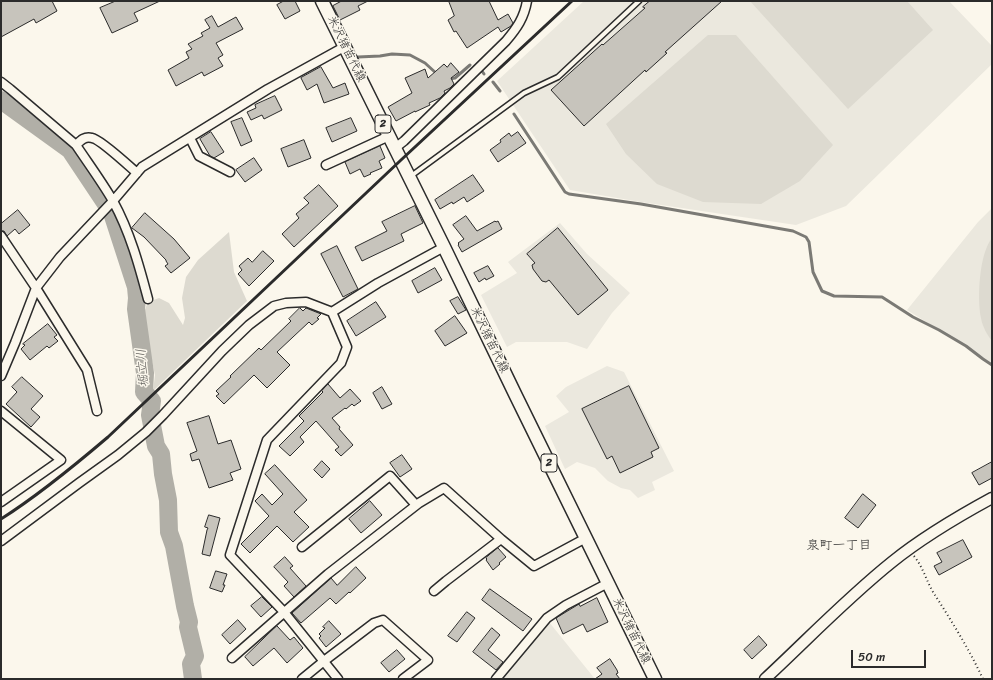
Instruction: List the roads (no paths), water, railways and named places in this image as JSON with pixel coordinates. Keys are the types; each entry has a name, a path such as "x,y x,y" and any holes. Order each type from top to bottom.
{"main road":[{"name":"米沢猪苗代線","path":"322,1 655,679"}],"street":[{"path":"395,148 506,42 517,28 523,16 527,1"},
{"path":"1,376 36,288 60,257 147,163 268,89 344,46"},
{"path":"1,82 76,144 124,224 136,254 148,299"},
{"path":"326,165 389,136"},
{"path":"76,144 84,138 94,138 101,142 137,173"},
{"path":"190,138 199,156 230,172"},
{"path":"1,236 36,288 87,370 97,411"},
{"path":"332,312 378,283 444,247"},
{"path":"1,541 118,455 146,432 222,351 249,325 274,306 286,303 306,302 332,312 347,347 341,363 267,440 230,554 284,612 338,679"},
{"path":"1,410 61,460 1,502"},
{"path":"302,546 390,476 416,505"},
{"path":"232,658 328,574 416,505 444,488 501,539 534,566 586,538"},
{"path":"765,679 870,581 894,561 946,524 992,498"},
{"path":"434,592 501,539"},
{"path":"496,679 547,618 566,605 608,583"},
{"path":"302,679 374,623 383,620 428,660 403,679"}],"lane":[{"path":"409,177 524,93 558,77 639,1"}],"waterway":[{"path":"358,57 392,54 410,55 425,63 437,74"},
{"path":"449,79 455,78 470,65"},
{"path":"493,82 500,91"},
{"name":"堀立川","path":"1,100 70,150 112,213 136,287 136,309 145,373 144,392 152,401 150,415 156,446 161,454 168,500 169,532 174,546 189,622 188,627 195,656 191,664 193,679"},
{"path":"514,114 565,192 569,194 641,204 793,231 806,237 809,242 813,272 822,291 834,296 882,297 913,317 966,346 992,365"}],"railway":[{"path":"1,519 43,490 108,437 401,160 572,1"}],"district":[{"name":"泉町一丁目","path":"839,546"}]}
